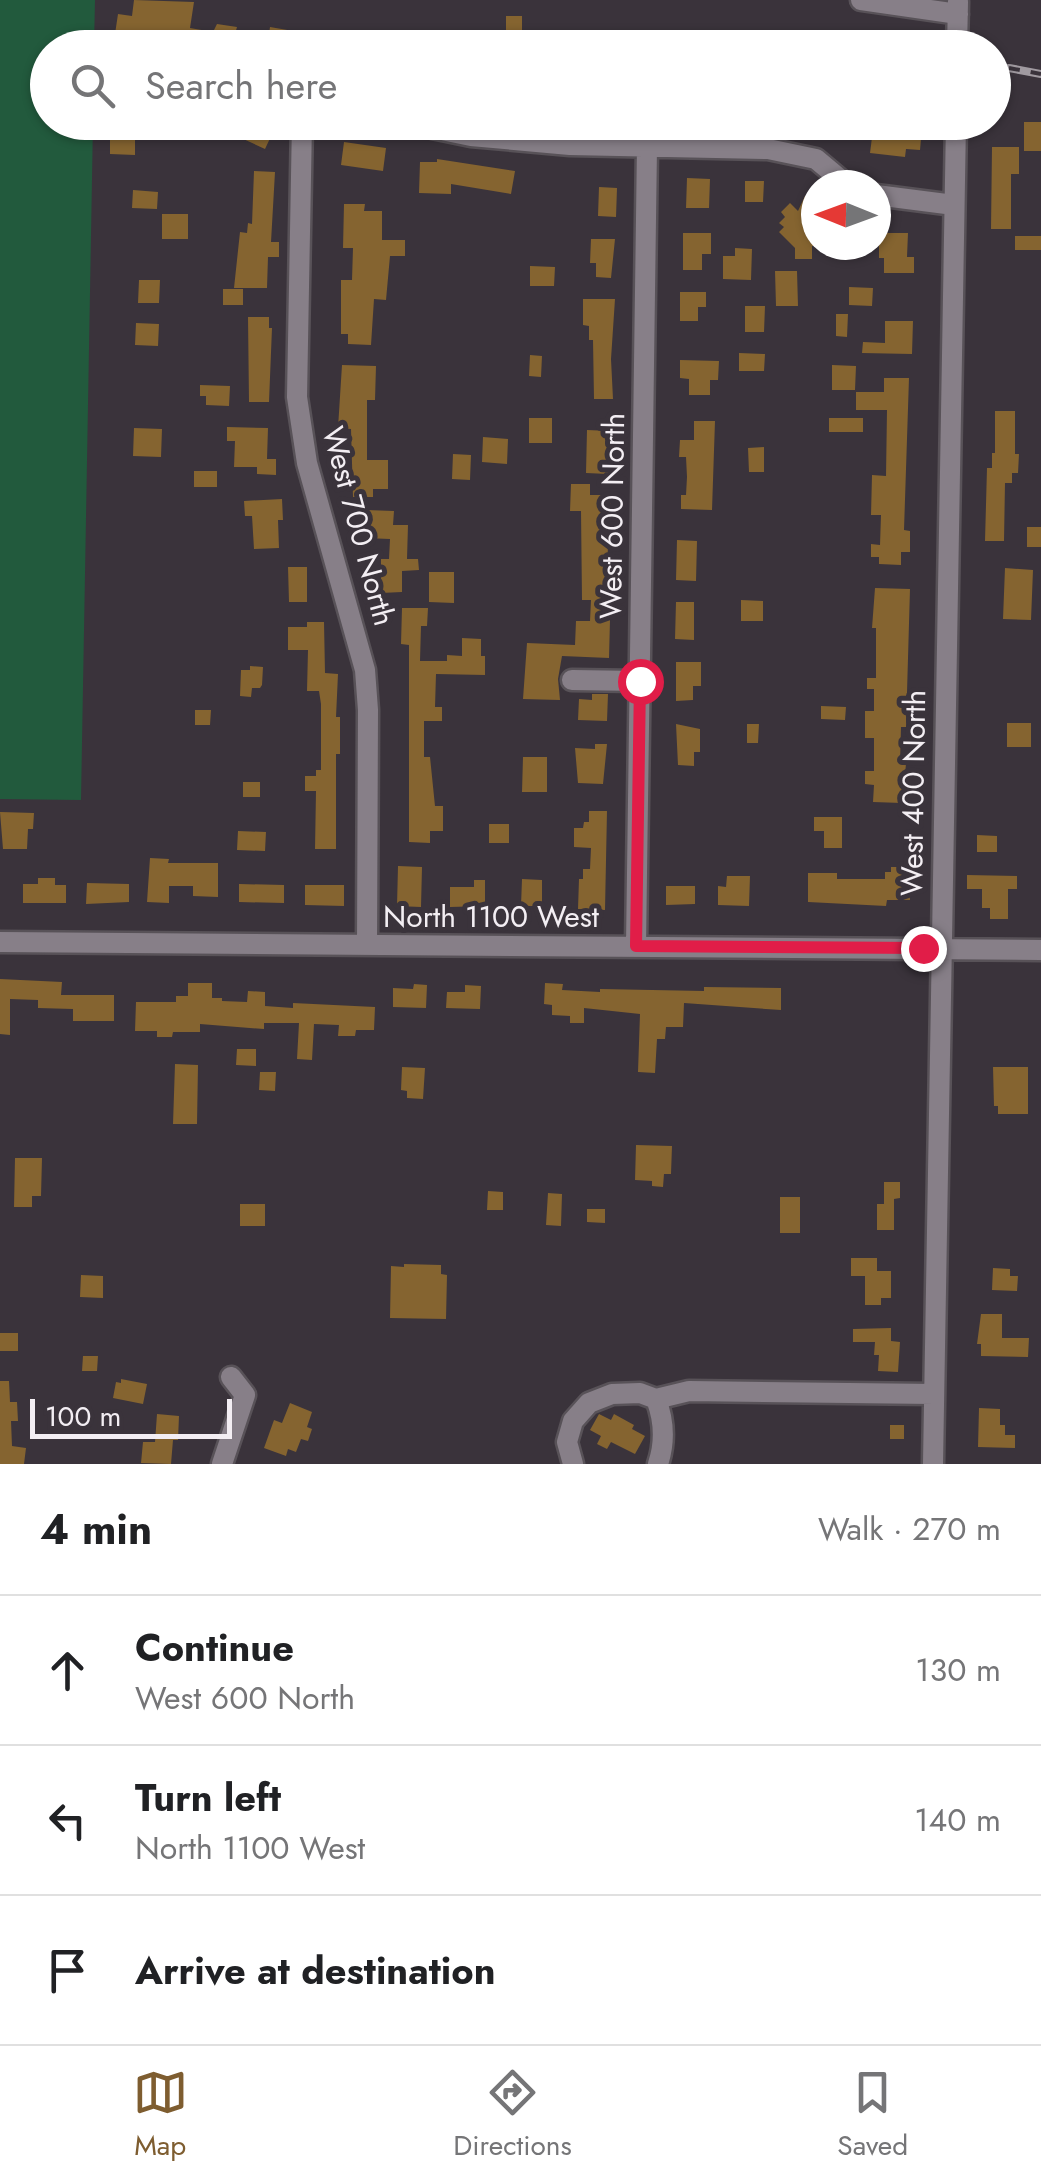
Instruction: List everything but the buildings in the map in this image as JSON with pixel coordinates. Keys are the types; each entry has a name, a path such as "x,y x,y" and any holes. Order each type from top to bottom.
{"street":[{"path":"861,0 958,7"},
{"name":"West 700 North","path":"302,140 297,397 307,463 366,670 367,945"},
{"path":"515,140 570,145 768,149 816,160 828,170"},
{"name":"West 400 North","path":"932,1464 956,140"},
{"name":"West 600 North","path":"636,946 647,146"},
{"path":"891,197 954,204"},
{"path":"572,680 640,681"},
{"name":"North 1100 West","path":"0,942 1041,950"},
{"path":"222,1464 245,1395 232,1378"},
{"path":"573,1464 567,1442 573,1421 589,1402 612,1394 640,1393 656,1399 689,1391 934,1394"},
{"path":"656,1399 663,1434 658,1464"}],"green space":[{"path":"0,0 95,0 94,30 30,30 30,140 93,140 81,800 0,799"}],"railway":[{"path":"1011,68 1041,74"}],"route":[{"path":"640,681 636,946 923,948"}]}
